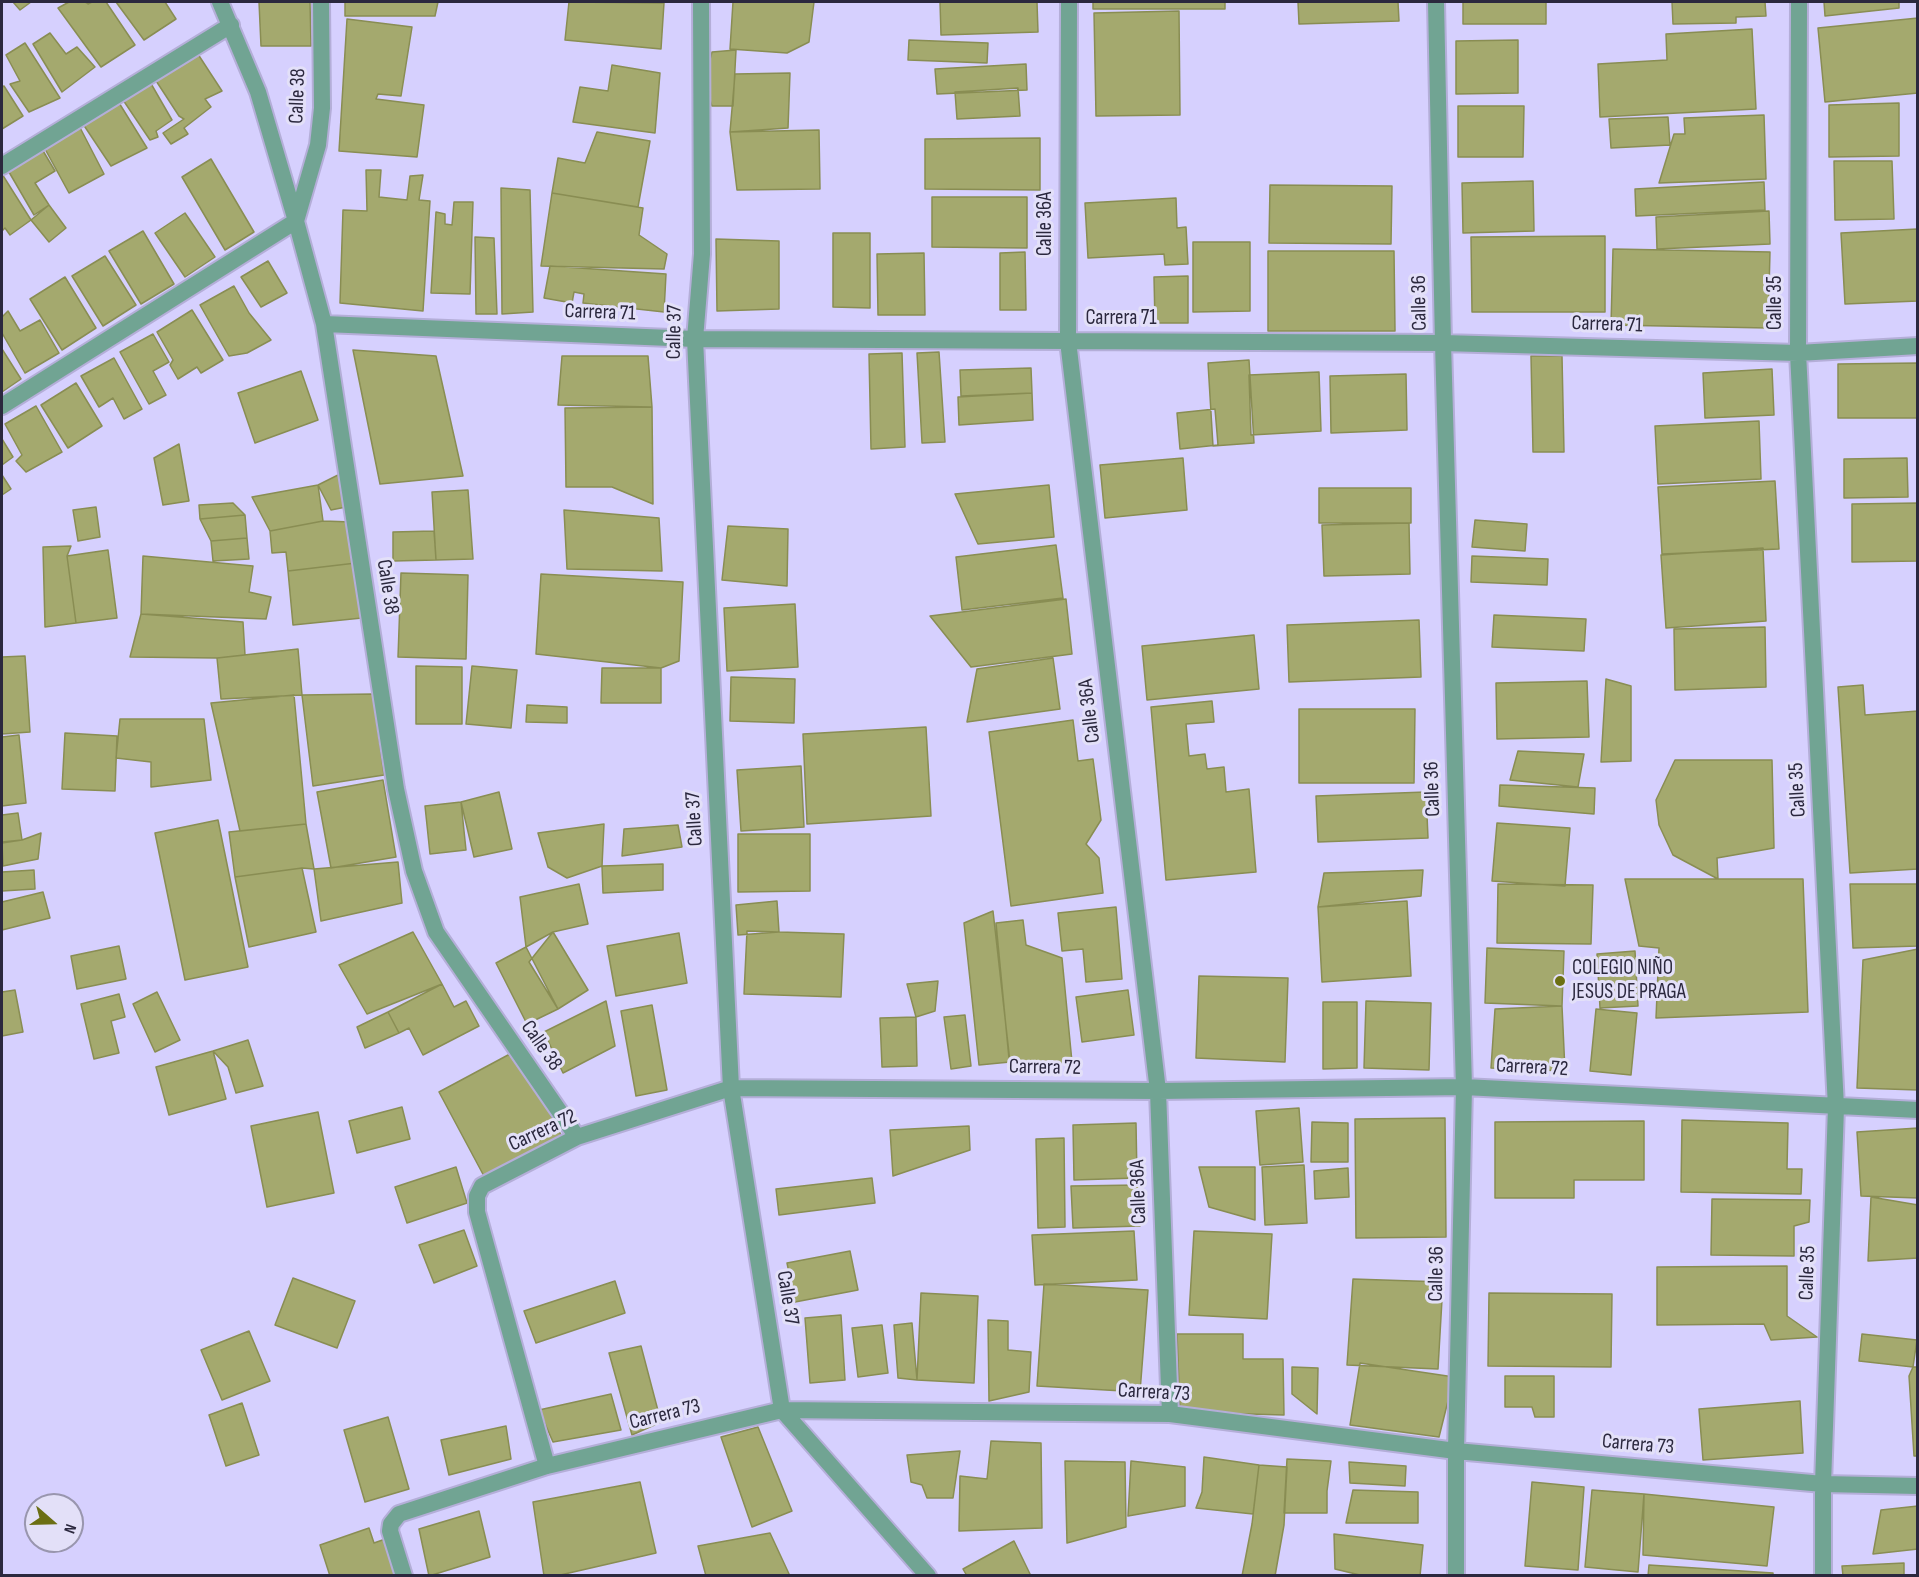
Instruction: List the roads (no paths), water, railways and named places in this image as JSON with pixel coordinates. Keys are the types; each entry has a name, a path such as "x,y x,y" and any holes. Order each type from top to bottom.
{"street":[{"path":"2,406 296,221 258,92 220,2"},
{"name":"Calle 38","path":"321,2 322,108 318,145 296,221 324,324 396,789 414,871 436,932 577,1137"},
{"name":"Calle 37","path":"701,2 702,254 695,339 731,1088 782,1410"},
{"name":"Calle 36A","path":"1069,2 1068,341 1158,1091 1170,1414"},
{"name":"Calle 36","path":"1436,2 1443,344 1464,1087 1455,1451 1456,1575"},
{"name":"Calle 35","path":"1799,2 1798,353 1836,1107 1823,1484 1823,1575"},
{"path":"2,166 231,25"},
{"name":"Carrera 71","path":"324,324 695,339 1443,344 1798,353 1917,346"},
{"name":"Carrera 72","path":"547,1466 477,1212 477,1196 482,1186 577,1137 731,1088 1158,1091 1464,1087 1917,1110"},
{"path":"782,1410 928,1575"},
{"name":"Carrera 73","path":"404,1575 390,1531 390,1524 399,1514 547,1466 782,1410 1170,1414 1455,1451 1823,1484 1917,1486"}],"place":[{"name":"COLEGIO NIÑO JESUS DE PRAGA","path":"1560,981"}]}
